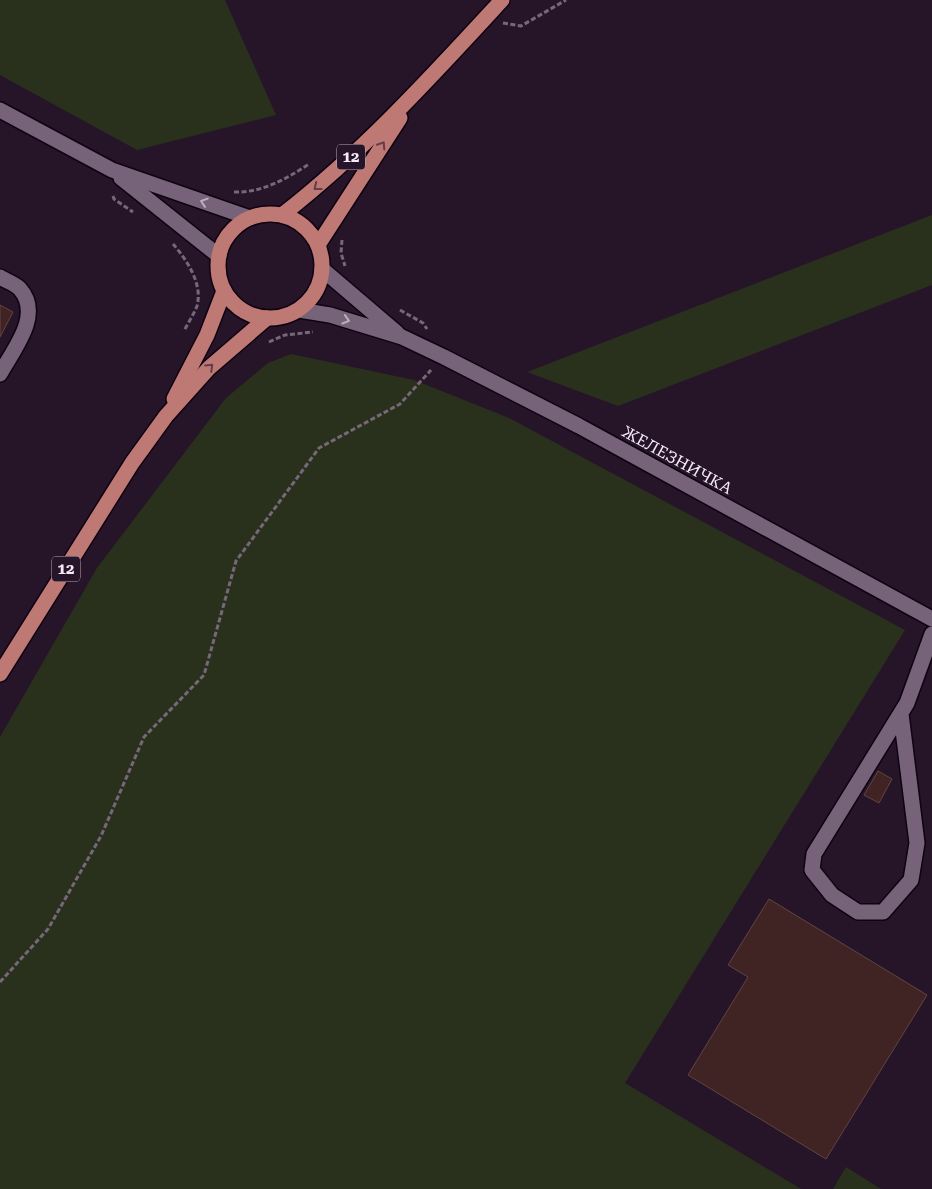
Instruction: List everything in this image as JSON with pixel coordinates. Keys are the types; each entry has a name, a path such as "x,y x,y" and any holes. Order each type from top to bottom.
{"main road":[{"name":"12","path":"282,215 328,179 416,93 502,0"},
{"name":"12","path":"318,245 416,93"},
{"path":"224,291 218,271 219,256 229,234 250,218 265,214 282,215 303,226 318,245 322,269 316,292 299,310"},
{"name":"12","path":"166,416 207,335 224,291 242,310 267,318 284,316 299,310"},
{"name":"12","path":"0,674 127,471 166,416 209,368 267,318"}],"street":[{"path":"0,110 107,167 250,218"},
{"path":"107,167 219,256"},
{"name":"ЖЕЛЕЗНИЧКА","path":"322,269 402,337"},
{"path":"0,277 19,288 27,303 29,321 0,374"},
{"name":"ЖЕЛЕЗНИЧКА","path":"299,310 330,314 402,337 444,357 579,426 932,619"},
{"path":"901,714 917,843 911,880 883,912 858,912 832,895 812,870 814,854 907,703 932,634"}],"path":[{"path":"483,20 521,26 566,0"},
{"path":"231,192 249,193 269,187 309,164"},
{"path":"107,167 114,199 137,216"},
{"path":"343,232 341,253 347,270"},
{"path":"172,242 190,268 197,286 197,305 184,331"},
{"path":"393,306 423,323 428,332"},
{"path":"265,343 285,335 322,333"},
{"path":"0,982 48,929 101,836 144,737 204,675 236,561 319,448 400,404 444,357"}],"green space":[{"path":"0,0 225,0 276,115 137,150 0,75"},
{"path":"932,215 932,285 618,406 527,372"},
{"path":"291,354 414,380 509,418 905,630 625,1083 801,1189 0,1189 0,737 97,568 226,398 268,363"},
{"path":"846,1167 881,1189 833,1189"}],"building":[{"path":"0,305 13,312 0,337"},
{"path":"878,771 892,779 879,803 864,795"},
{"path":"769,899 927,995 826,1159 688,1075 748,977 728,965"}]}
